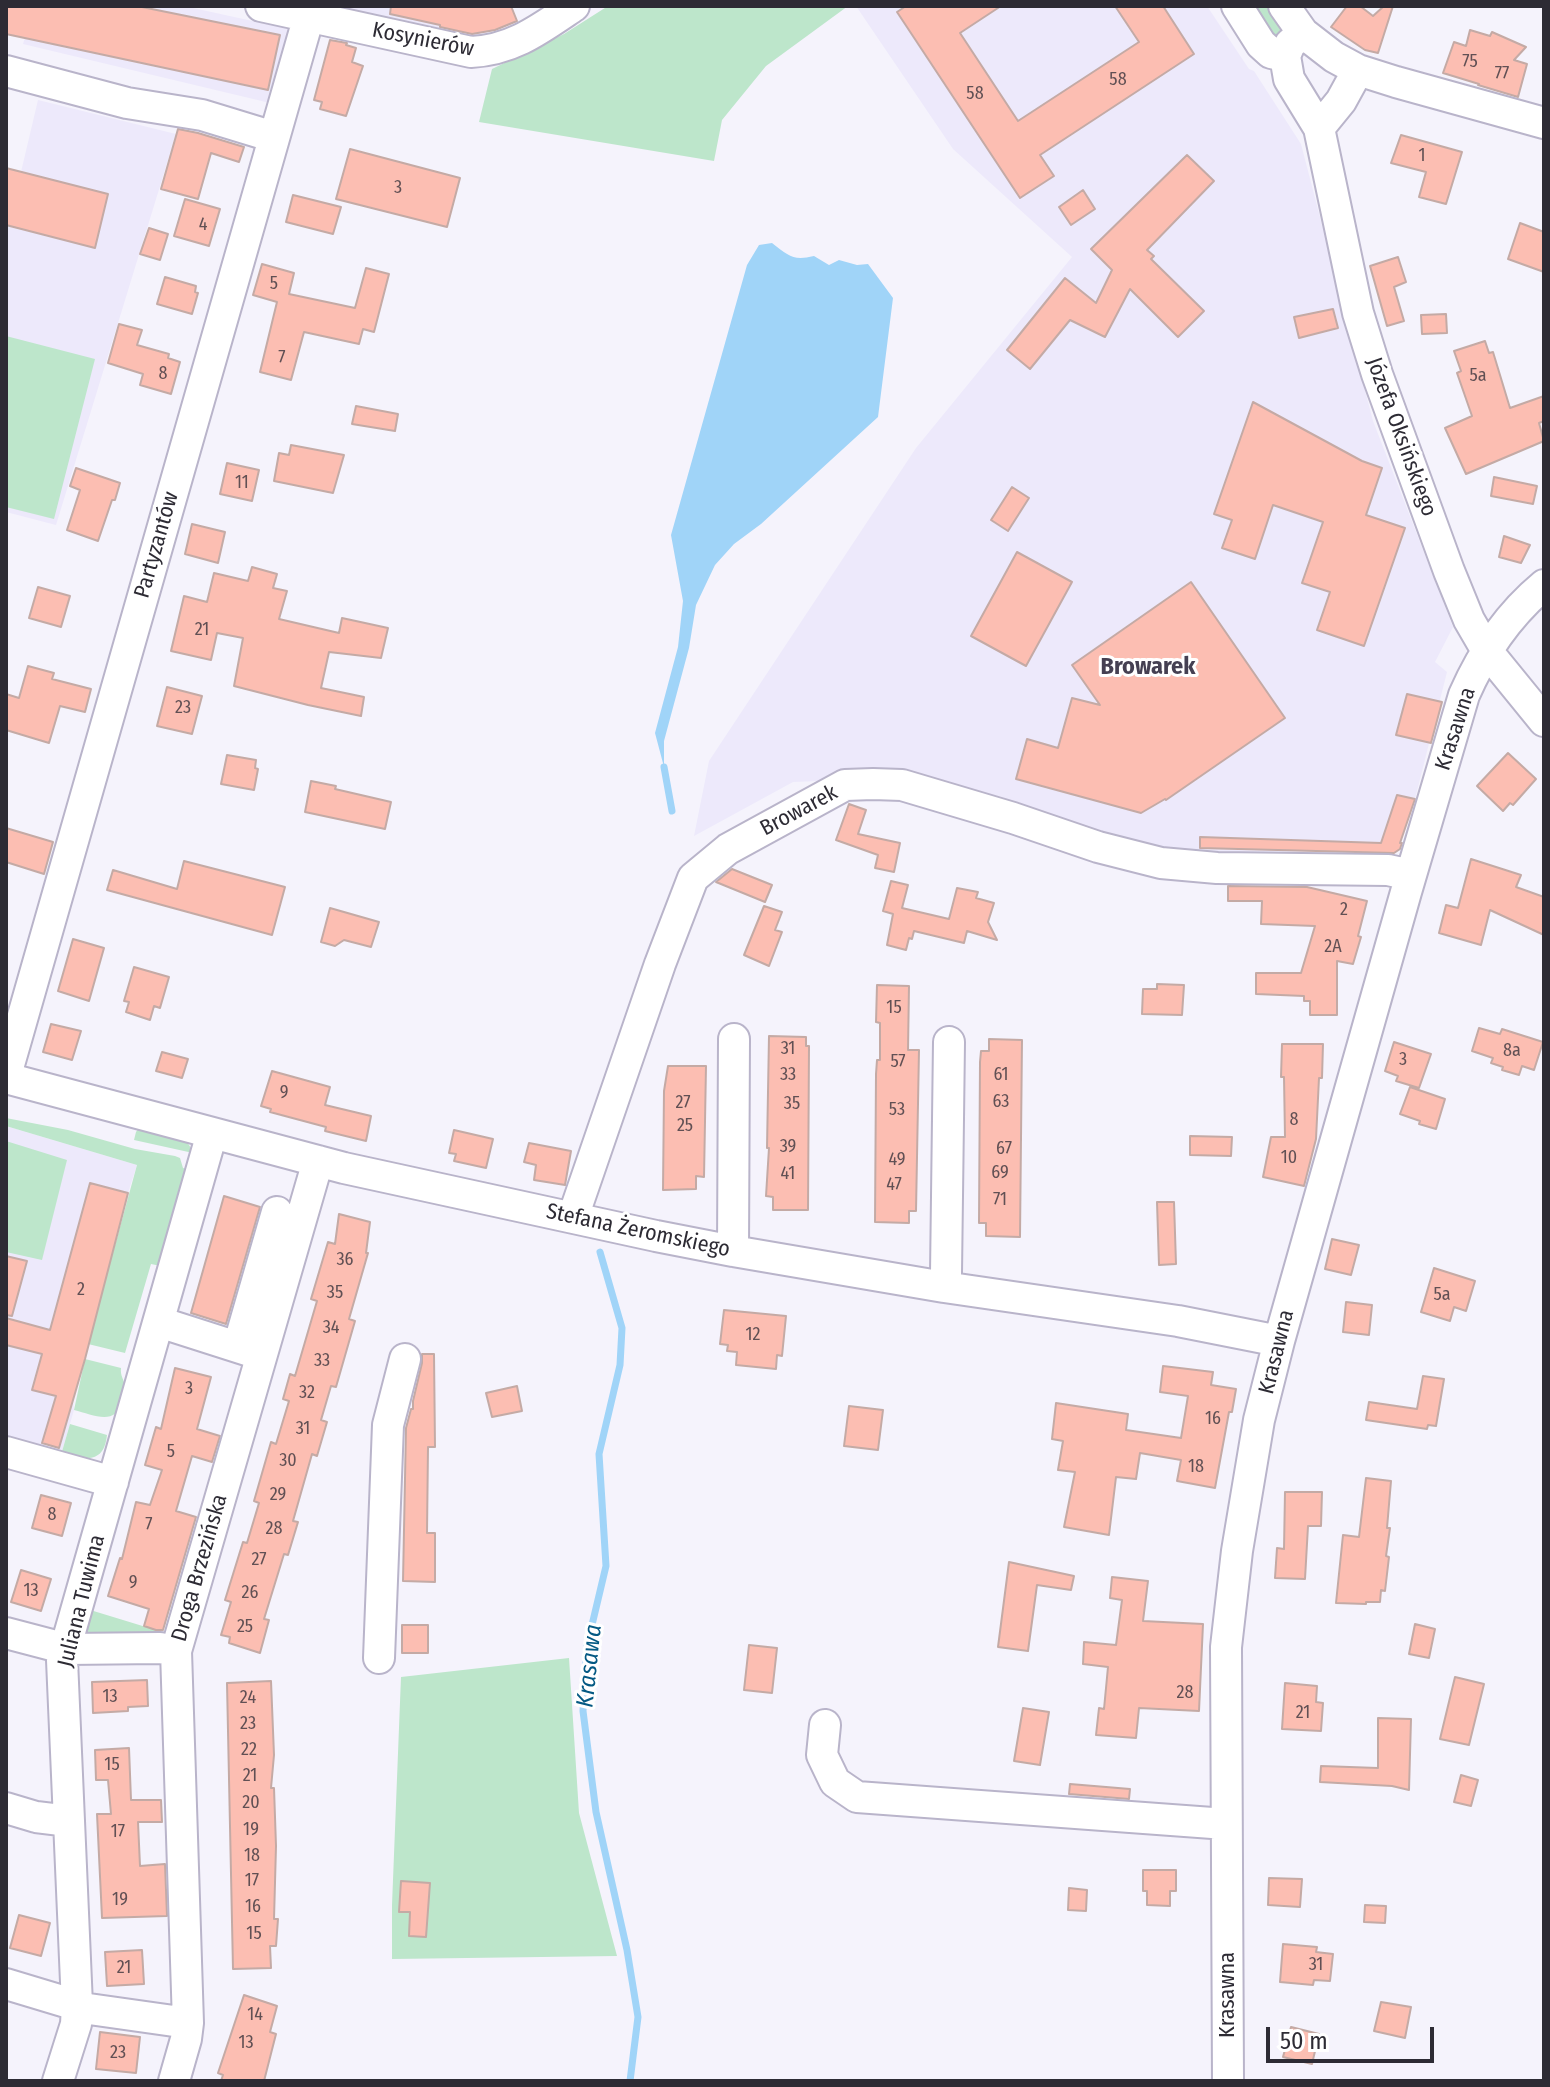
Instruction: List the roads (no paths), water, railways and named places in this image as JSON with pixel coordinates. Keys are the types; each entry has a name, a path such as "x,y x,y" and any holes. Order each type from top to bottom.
{"street":[{"name":"Kosynierów","path":"261,6 471,52 509,46 530,36 574,6"},
{"path":"1237,6 1261,44 1271,53 1294,45 1396,82 1544,123"},
{"path":"1284,6 1294,45"},
{"name":"Partyzantów","path":"6,1076 309,16"},
{"name":"Józefa Oksińskiego","path":"1294,45 1289,79 1319,128 1358,313 1449,571 1469,620 1487,651 1544,721"},
{"path":"1319,128 1341,101 1358,70"},
{"path":"6,71 127,103 202,115 274,137"},
{"name":"Krasawna","path":"1228,2081 1226,1647 1239,1536 1259,1420 1464,695 1487,651 1525,600 1544,585"},
{"name":"Browarek","path":"573,1217 660,964 693,878 728,849 845,785 902,785 1098,847 1161,863 1217,868 1388,870 1411,875"},
{"path":"733,1251 734,1039"},
{"path":"944,1287 949,1042"},
{"name":"Stefana Żeromskiego","path":"6,1076 318,1161 446,1192 733,1251 944,1287 1178,1321 1279,1341"},
{"name":"Juliana Tuwima","path":"58,2081 76,2024 77,2005 62,1660 212,1133"},
{"name":"Droga Brzezińska","path":"174,2081 188,2023 176,1651 250,1351 318,1161"},
{"path":"159,1322 250,1351 277,1212"},
{"path":"379,1658 388,1425 405,1359"},
{"path":"6,1452 113,1482"},
{"path":"6,1633 67,1649 160,1648 176,1651"},
{"path":"825,1725 822,1755 835,1782 857,1797 1226,1824"},
{"path":"6,1808 36,1817 69,1821"},
{"path":"6,1984 89,2009 188,2023"}],"water":[{"path":"772,243 792,256 814,256 829,265 839,260 857,265 868,264 893,298 878,417 761,524 734,544 715,565 696,605 689,648 664,741 664,767 655,733 678,647 683,601 671,535 747,265 759,245"}],"waterway":[{"name":"Krasawa","path":"664,767 672,811"},
{"name":"Krasawa","path":"600,1252 622,1328 620,1365 599,1454 606,1566 587,1646 583,1711 596,1812 627,1950 638,2017 630,2081"}],"district":[{"name":"Browarek","path":"1148,667"}]}
